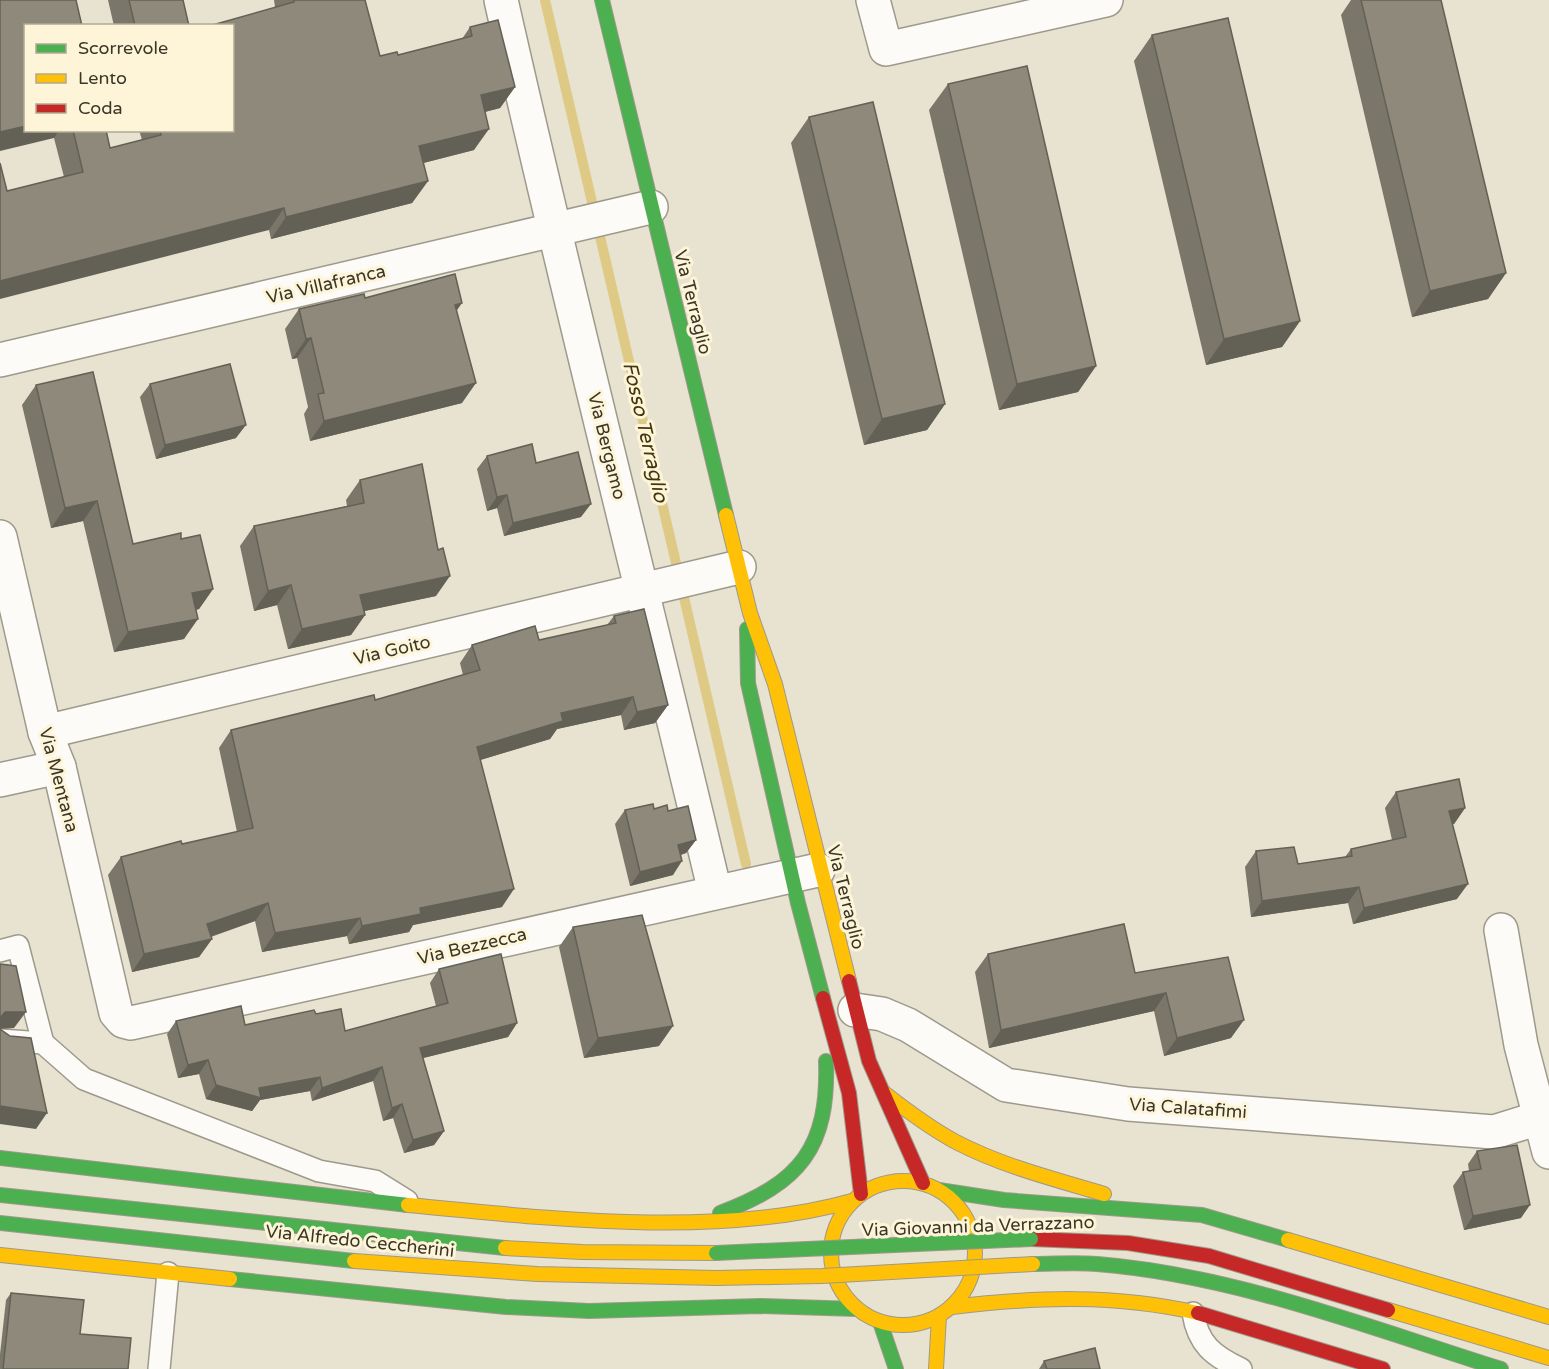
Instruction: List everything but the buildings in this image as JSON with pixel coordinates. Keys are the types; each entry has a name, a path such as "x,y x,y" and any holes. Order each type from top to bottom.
{"main road":[{"name":"Via Terraglio","path":"602,0 750,613 775,684 803,883 855,1010 880,1090 923,1183"},
{"name":"Via Terraglio","path":"750,613 747,641 748,683 803,883 849,1093 857,1198"},
{"path":"698,1220 733,1209 758,1197 798,1170 818,1139 828,1101 828,1079 826,1057 798,942 803,883"},
{"path":"880,1090 916,1117 962,1145 1006,1163 1149,1208"},
{"path":"0,1158 415,1206 618,1220 788,1217 824,1211 857,1198 875,1186 907,1180 923,1183 939,1190 953,1200 964,1213 975,1245 975,1262 971,1278 952,1307 939,1316 910,1325 880,1322 857,1309 843,1294 834,1276 830,1257 832,1237 840,1217 857,1198"},
{"path":"939,1190 974,1197 1149,1208 1202,1215 1265,1231 1549,1317"},
{"name":"Via Alfredo Ceccherini","path":"0,1195 273,1226 516,1249 716,1253"},
{"name":"Via Alfredo Ceccherini","path":"0,1222 503,1274 652,1279 717,1278 822,1276 1033,1264 1103,1264 1201,1280 1250,1292 1501,1369"},
{"name":"Via Giovanni da Verrazzano","path":"716,1253 1031,1239 1128,1243 1209,1256 1549,1358"},
{"path":"0,1255 506,1307 590,1311 760,1306 857,1309"},
{"path":"952,1307 1031,1300 1100,1298 1149,1303 1193,1313 1380,1368"},
{"path":"936,1369 939,1316"},
{"path":"880,1322 896,1369"}],"street":[{"name":"Via Bergamo","path":"501,0 564,228 651,589 715,892"},
{"path":"873,0 885,49 1106,0"},
{"name":"Via Villafranca","path":"0,360 651,207"},
{"name":"Via Mentana","path":"0,537 45,732 58,767 116,1013 123,1021"},
{"name":"Via Goito","path":"45,732 740,567"},
{"path":"0,780 58,767"},
{"name":"Via Bezzecca","path":"123,1021 131,1023 143,1021 715,892 803,883"},
{"path":"1501,930 1535,1045 1539,1118 1549,1152"},
{"name":"Via Calatafimi","path":"855,1010 882,1014 908,1025 1006,1085 1017,1087 1128,1104 1494,1132 1539,1118"}],"lane":[{"path":"0,951 18,946 43,1043 84,1078 320,1171 375,1182 415,1206"},
{"path":"0,1040 43,1043"},
{"path":"159,1369 168,1273"},
{"path":"1193,1313 1197,1334 1212,1351 1241,1369"}],"waterway":[{"name":"Fosso Terraglio","path":"545,0 746,864"}],"traffic: fast":[{"path":"602,0 726,515"},
{"path":"747,629 748,683 798,903 823,998"},
{"path":"720,1213 771,1189 789,1175 804,1158 815,1139 822,1117 826,1091 826,1061"},
{"path":"0,1158 408,1205"},
{"path":"939,1190 1004,1200 1202,1215 1288,1240"},
{"path":"0,1195 505,1248"},
{"path":"0,1223 354,1261"},
{"path":"716,1253 1031,1239"},
{"path":"1033,1264 1097,1264 1200,1279 1302,1305 1501,1369"},
{"path":"230,1279 506,1307 589,1311 760,1306 857,1309"},
{"path":"880,1322 896,1369"}],"traffic: slow":[{"path":"726,515 750,613 775,684 849,981"},
{"path":"883,1092 937,1131 974,1151 1028,1171 1104,1194"},
{"path":"903,1181 931,1186 954,1202 970,1225 975,1253 970,1281 954,1304 931,1320 903,1325 875,1320 852,1304 836,1281 831,1253 836,1225 852,1202 875,1186 903,1181"},
{"path":"408,1205 574,1219 689,1222 800,1213 852,1201"},
{"path":"1288,1240 1549,1317"},
{"path":"505,1248 582,1252 716,1253"},
{"path":"0,1255 230,1279"},
{"path":"354,1261 537,1274 717,1278"},
{"path":"717,1278 822,1276 1033,1264"},
{"path":"952,1307 1014,1301 1075,1299 1136,1303 1198,1313"},
{"path":"1388,1310 1549,1358"},
{"path":"936,1369 939,1316"}],"traffic: jam":[{"path":"849,981 869,1061 923,1183"},
{"path":"823,998 849,1093 861,1194"},
{"path":"1031,1239 1128,1243 1209,1256 1388,1310"},
{"path":"1198,1313 1383,1369"}]}
